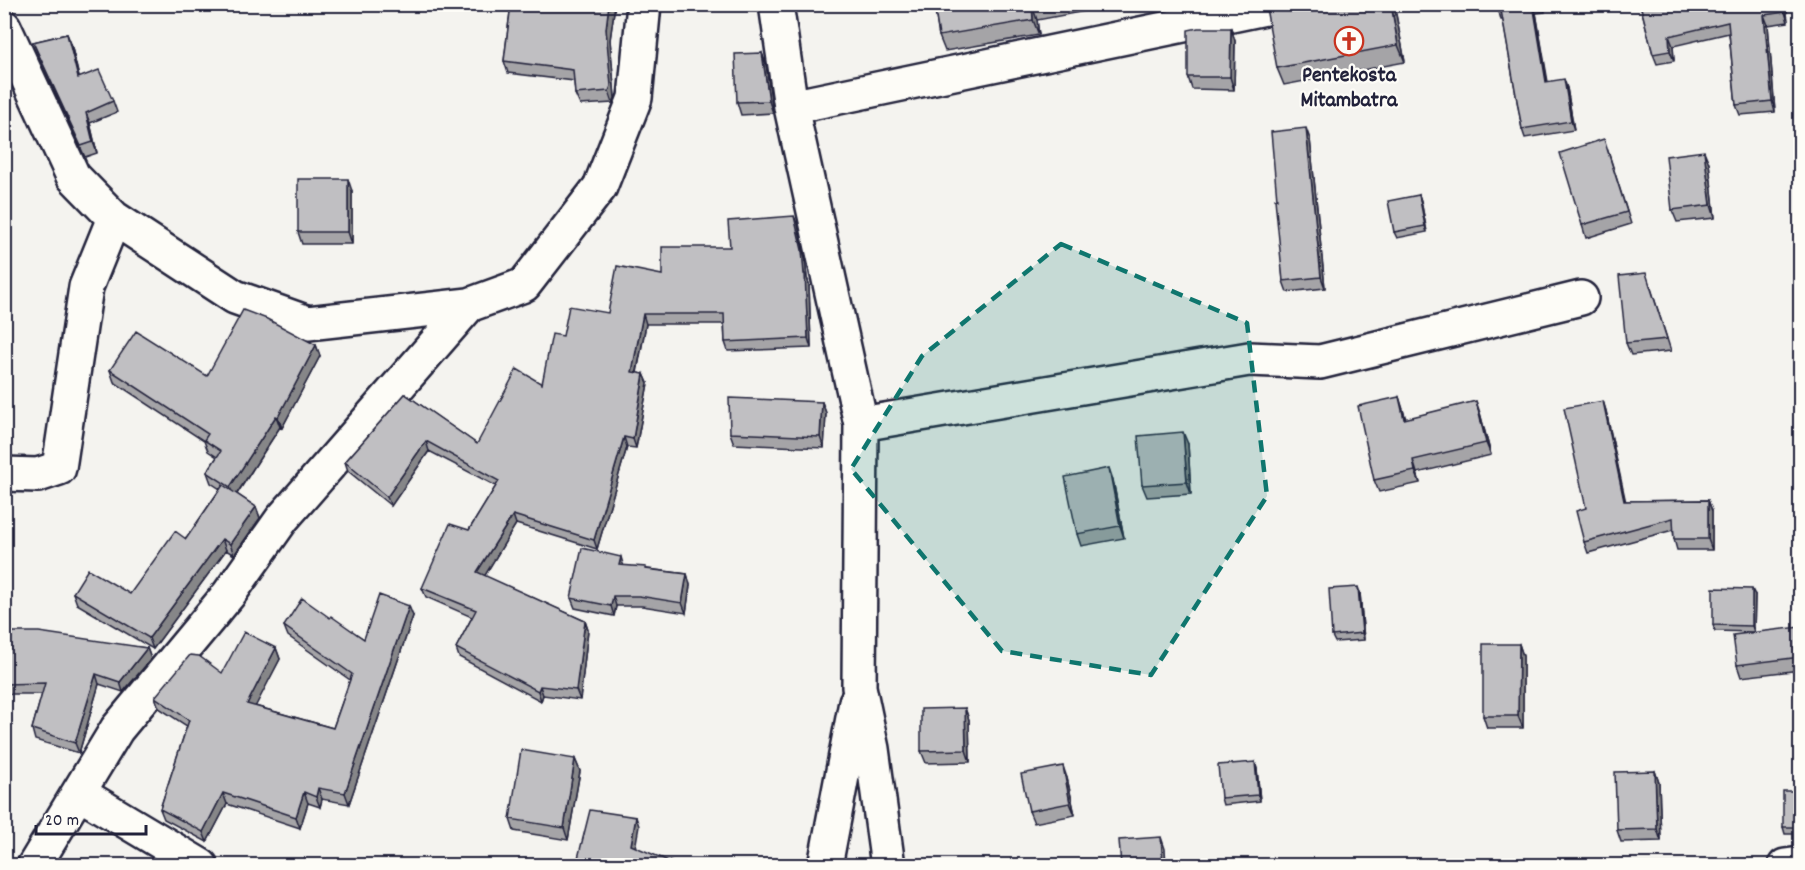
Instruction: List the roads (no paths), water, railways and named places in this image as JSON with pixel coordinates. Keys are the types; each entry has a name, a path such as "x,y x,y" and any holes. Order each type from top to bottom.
{"street":[{"path":"6,33 73,176 114,218 234,297 308,323 469,305 524,285 600,187 635,98 644,4"},
{"path":"776,4 791,107 861,424 859,687 825,866"},
{"path":"791,107 1284,4"},
{"path":"4,474 38,475 59,468 86,287 114,218"},
{"path":"861,424 1249,359 1320,362 1581,298"},
{"path":"38,862 117,729 230,594 282,519 469,305"},
{"path":"859,687 872,749 888,866"},
{"path":"79,793 201,866"},
{"path":"1785,866 1800,864"}],"place":[{"name":"Pentekosta Mitambatra","path":"1349,41"}]}
